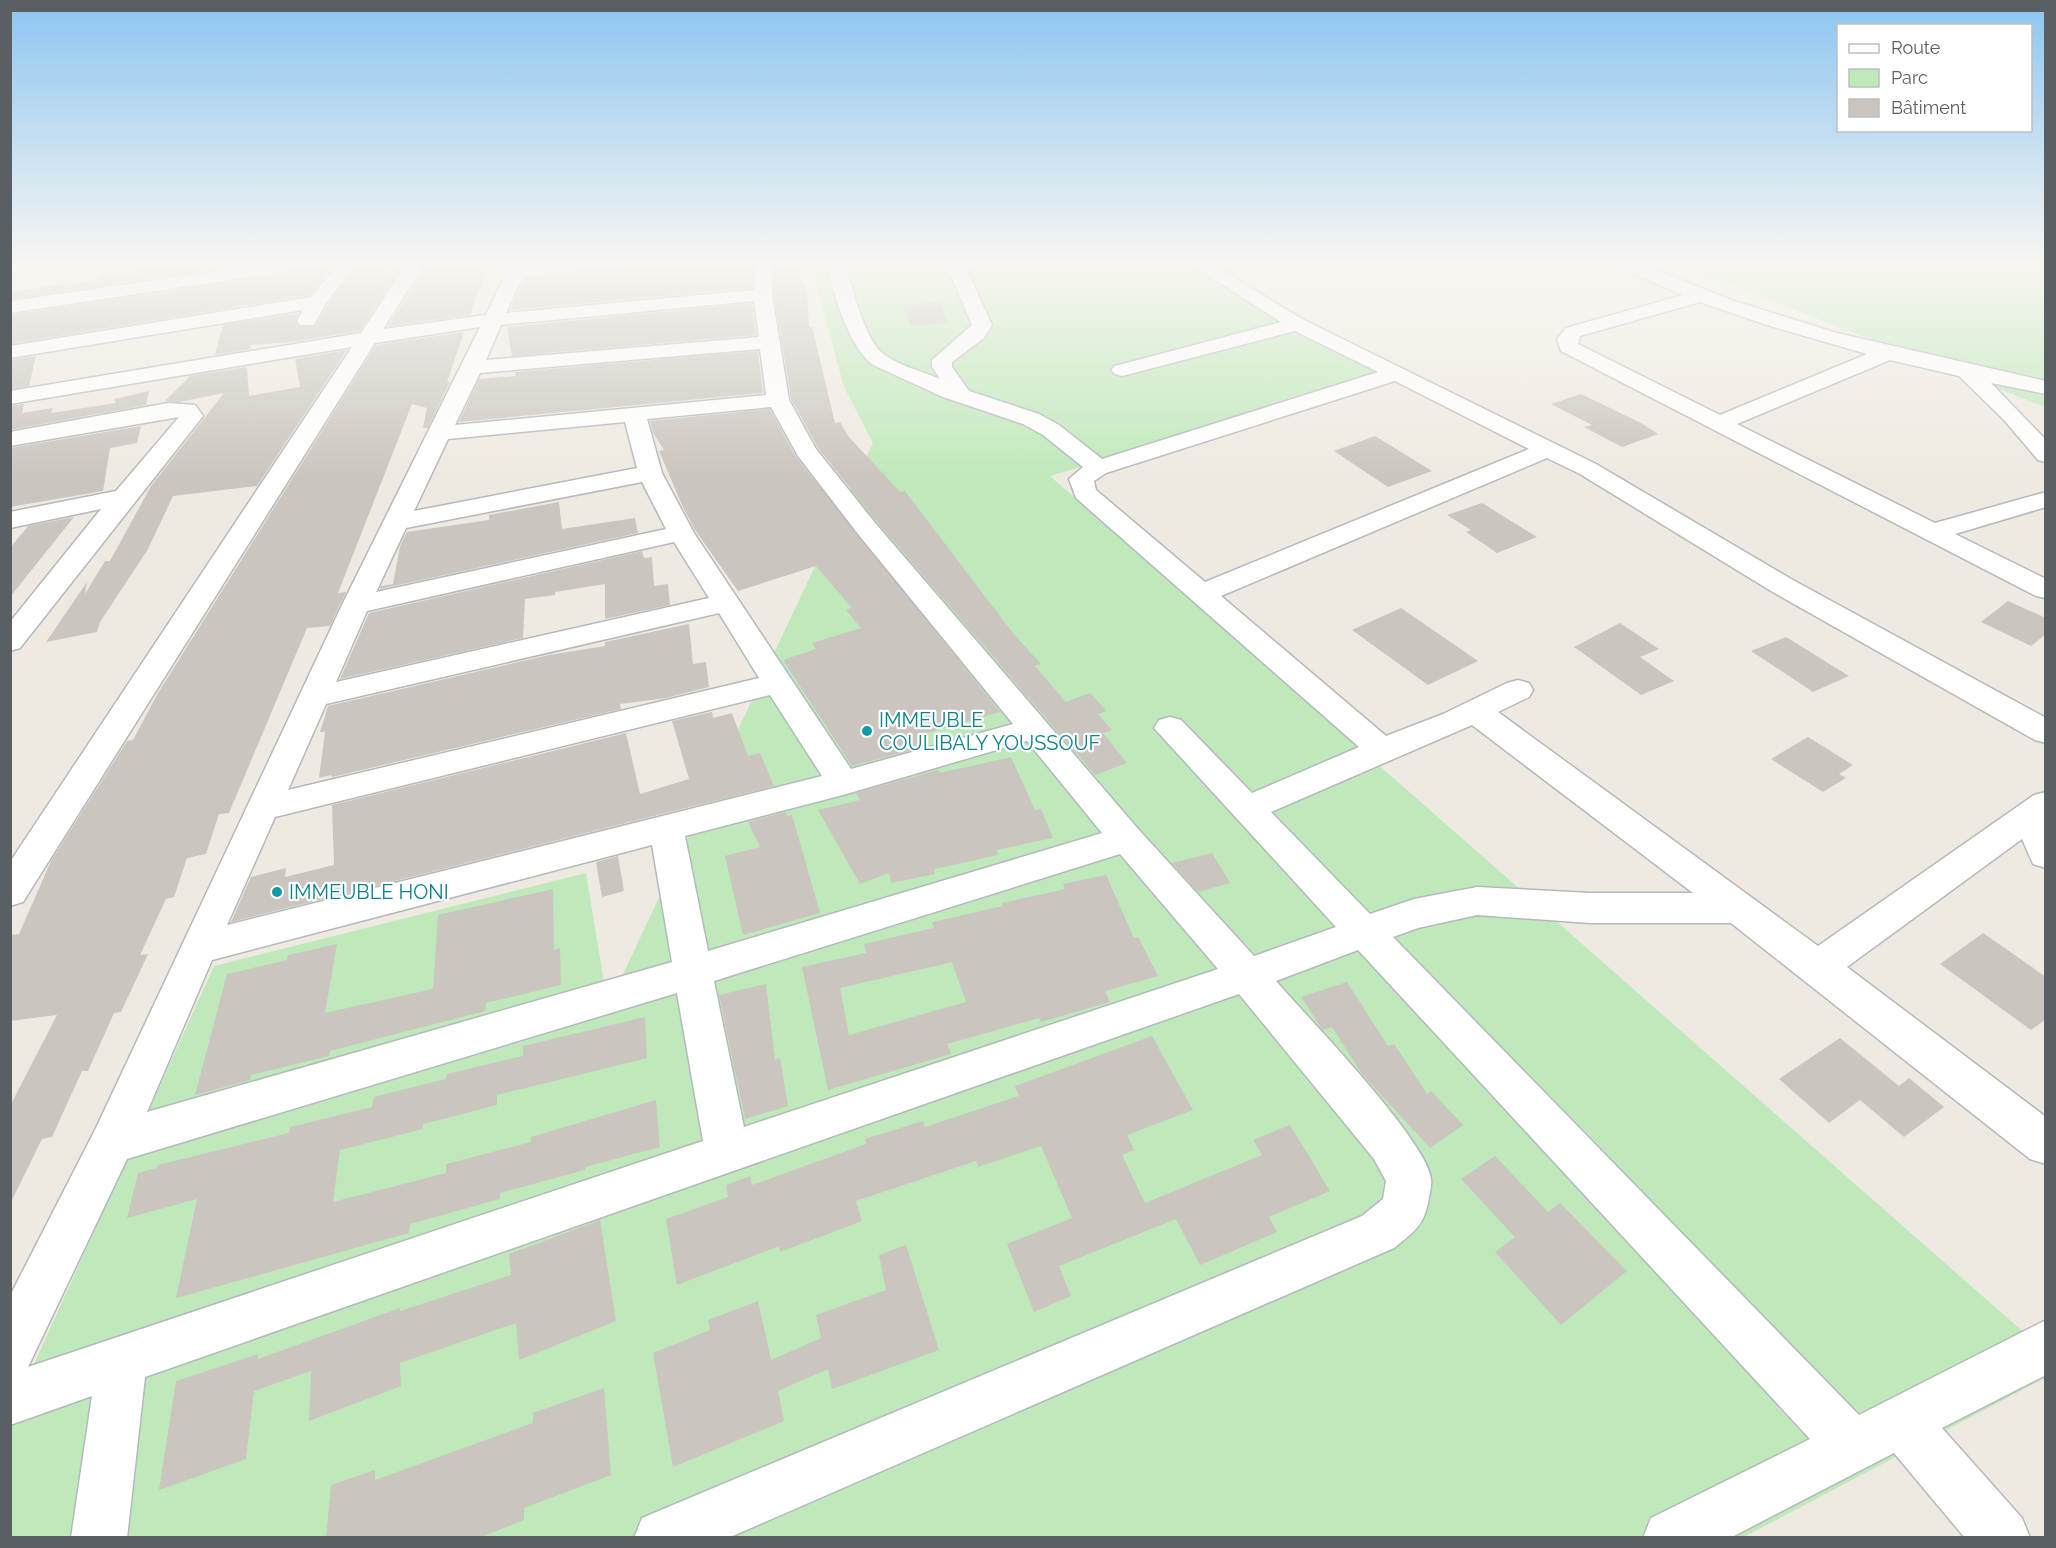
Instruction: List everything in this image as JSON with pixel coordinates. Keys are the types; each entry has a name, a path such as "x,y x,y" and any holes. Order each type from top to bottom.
{"street":[{"path":"10,352 119,334"},
{"path":"287,352 298,334"},
{"path":"10,892 371,334"},
{"path":"10,398 392,334"},
{"path":"10,1349 112,1143 198,948 356,605 398,522 486,334"},
{"path":"662,1538 1378,1232 1404,1211 1408,1179 1390,1144 1127,838 867,529 806,451 778,400 768,334"},
{"path":"860,334 870,353 880,362 961,395 1014,412 1051,430 1098,468"},
{"path":"961,395 942,367 942,360 977,334"},
{"path":"1122,370 1258,334"},
{"path":"1317,334 1588,469 1781,585 2046,732"},
{"path":"1571,334 1567,339 1568,347 2046,590"},
{"path":"1818,334 1885,354 2046,388"},
{"path":"472,367 769,342"},
{"path":"1718,424 1885,354"},
{"path":"1966,371 2012,415 2046,455"},
{"path":"1382,750 1203,592 1085,493 1081,479 1098,468 1395,374"},
{"path":"439,433 635,416 778,400"},
{"path":"10,439 168,410 187,410 192,416 124,497 10,642"},
{"path":"635,416 650,473 681,533 843,783"},
{"path":"1203,592 1548,449"},
{"path":"398,522 650,473"},
{"path":"10,520 124,497"},
{"path":"1933,532 2046,499"},
{"path":"356,605 681,533"},
{"path":"314,697 725,603"},
{"path":"263,808 778,683"},
{"path":"1247,809 1475,711 1518,690"},
{"path":"1475,711 1818,967 2046,1144"},
{"path":"198,948 843,783 1036,728"},
{"path":"1170,728 1362,933 1852,1446"},
{"path":"1818,967 2038,810 2046,855"},
{"path":"666,828 695,972 727,1152"},
{"path":"112,1143 695,972 1127,838"},
{"path":"10,1399 1247,975 1414,914 1477,902 1590,908 1739,908"},
{"path":"1671,1538 2031,1356 2046,1345"},
{"path":"99,1538 122,1360"},
{"path":"1901,1421 2002,1538"}],"green space":[{"path":"830,334 1323,334 1392,374 1050,476 2045,1351 2045,1378 1744,1537 11,1538 11,1415 214,966 586,873 608,1006 873,443 844,387"},
{"path":"1858,334 2045,334 2045,407"}],"building":[{"path":"10,334 70,334 10,344"},
{"path":"221,334 340,334 291,342 250,345 251,349 215,355"},
{"path":"463,334 447,382 450,382 428,428 423,428 427,408 412,404 338,593 346,592 330,626 307,628 229,813 219,814 206,854 187,858 174,897 166,899 140,955 148,954 121,1012 114,1013 88,1071 82,1071 52,1137 42,1139 10,1204 10,1106 57,1015 10,1021 10,935 19,934 51,861 127,741 133,740 158,693 376,345"},
{"path":"508,334 756,335 512,356"},
{"path":"780,334 814,334 835,423 840,422 849,437 900,492 905,491 1012,632 1041,664 1035,666 1066,702 1090,693 1107,711 1098,714 1112,730 1103,733 1127,763 1095,775 878,523 818,448 791,399"},
{"path":"347,350 257,486 173,496 148,549 100,622 97,632 46,642 87,582 85,594 105,561 110,561 151,486 224,393 179,402 165,401 190,376 247,367 249,396 300,387 295,359"},
{"path":"758,351 763,393 459,422 479,379 516,376 515,372"},
{"path":"36,356 29,386 10,389 10,360"},
{"path":"149,391 146,405 10,430 10,406 24,404 22,413 53,408 51,413 116,403 114,399"},
{"path":"1581,394 1641,423 1658,434 1622,447 1584,427 1592,425 1551,404"},
{"path":"770,409 796,457 1000,712 917,736 923,747 852,766 783,660 816,649 812,643 861,628 846,610 852,608 816,566 738,591 695,530 682,505 659,451 664,450 653,433 650,421"},
{"path":"141,426 137,443 110,448 103,491 10,507 10,448"},
{"path":"1375,436 1432,471 1388,487 1334,451"},
{"path":"559,502 562,529 635,518 638,533 380,589 381,586 393,584 400,546 407,532 489,520 489,515"},
{"path":"1482,503 1537,537 1497,553 1466,532 1471,530 1447,515"},
{"path":"74,517 10,597 10,548 28,526"},
{"path":"642,551 644,558 652,557 654,586 668,584 670,605 605,619 605,584 555,592 555,595 525,599 523,638 340,679 369,613"},
{"path":"2008,601 2046,618 2046,634 2031,646 1981,622"},
{"path":"1401,608 1478,661 1428,685 1352,630"},
{"path":"1620,623 1659,649 1640,657 1674,681 1641,695 1574,647"},
{"path":"689,624 693,664 706,662 709,687 666,698 620,704 621,709 332,777 331,775 319,778 325,732 320,732 328,706 549,655 605,646 605,642"},
{"path":"1786,637 1849,676 1813,692 1751,651"},
{"path":"712,712 713,718 732,713 748,756 760,753 774,786 231,922 251,877 286,868 285,877 334,865 332,805 626,733 640,794 689,779 672,721"},
{"path":"1808,737 1853,765 1839,774 1846,778 1823,792 1771,759"},
{"path":"1011,757 1035,810 1041,809 1053,838 996,850 998,855 934,869 935,874 891,883 889,873 860,884 818,810 860,800 856,793 938,770 940,773"},
{"path":"786,812 787,816 792,815 820,913 743,935 725,856 760,847 748,822"},
{"path":"1212,853 1230,883 1198,892 1172,863"},
{"path":"618,856 624,891 602,897 596,862"},
{"path":"1106,875 1134,938 1138,937 1158,976 1105,991 1110,1002 1041,1022 1039,1018 947,1044 951,1054 828,1090 802,967 866,953 864,944 934,928 932,922 1065,889 1063,884","holes":["952,962 966,1002 849,1035 840,988"]},
{"path":"553,889 554,950 560,948 561,985 486,1003 485,1011 330,1051 329,1056 251,1075 250,1080 195,1095 227,974 287,960 288,955 337,944 325,1013 433,989 438,915"},
{"path":"1983,933 2046,977 2046,1019 2031,1030 1940,964"},
{"path":"1347,982 1388,1046 1394,1044 1427,1094 1431,1091 1463,1125 1430,1148 1362,1074 1332,1027 1323,1030 1301,997"},
{"path":"766,984 775,1060 780,1058 788,1106 745,1119 719,995"},
{"path":"645,1017 647,1058 497,1095 497,1105 423,1124 423,1129 340,1150 333,1202 446,1173 446,1164 531,1142 531,1137 656,1100 660,1147 500,1193 500,1199 410,1224 409,1233 176,1298 197,1199 127,1218 138,1173 157,1168 158,1165 289,1133 290,1127 372,1107 374,1097 446,1079 447,1074 523,1056 523,1046"},
{"path":"1152,1036 1193,1110 1127,1135 1134,1150 1122,1155 1145,1203 1262,1155 1253,1140 1290,1125 1330,1191 1269,1217 1277,1232 1200,1265 1176,1219 1059,1266 1071,1296 1034,1312 1007,1244 1072,1218 1041,1146 978,1167 976,1161 856,1201 862,1221 780,1252 779,1246 677,1285 666,1219 728,1197 726,1185 750,1176 752,1185 866,1144 865,1139 923,1121 925,1127 1019,1096 1015,1086"},
{"path":"1840,1038 1899,1086 1909,1078 1944,1107 1904,1137 1860,1100 1829,1123 1779,1079"},
{"path":"1495,1156 1548,1212 1560,1203 1627,1271 1561,1325 1495,1252 1515,1237 1461,1179"},
{"path":"600,1220 616,1321 519,1360 516,1323 400,1363 401,1386 309,1421 311,1371 254,1391 246,1459 159,1490 176,1381 258,1354 258,1359 400,1308 400,1311 511,1275 509,1254"},
{"path":"906,1245 939,1350 832,1389 828,1369 778,1391 784,1421 673,1467 653,1353 710,1330 708,1320 758,1301 771,1360 821,1338 816,1315 886,1290 879,1255"},
{"path":"604,1388 611,1475 524,1508 524,1520 479,1538 326,1538 331,1485 375,1470 375,1480 533,1423 533,1413"}],"place":[{"name":"IMMEUBLE COULIBALY YOUSSOUF","path":"867,731"},
{"name":"IMMEUBLE HONI","path":"277,892"}]}
